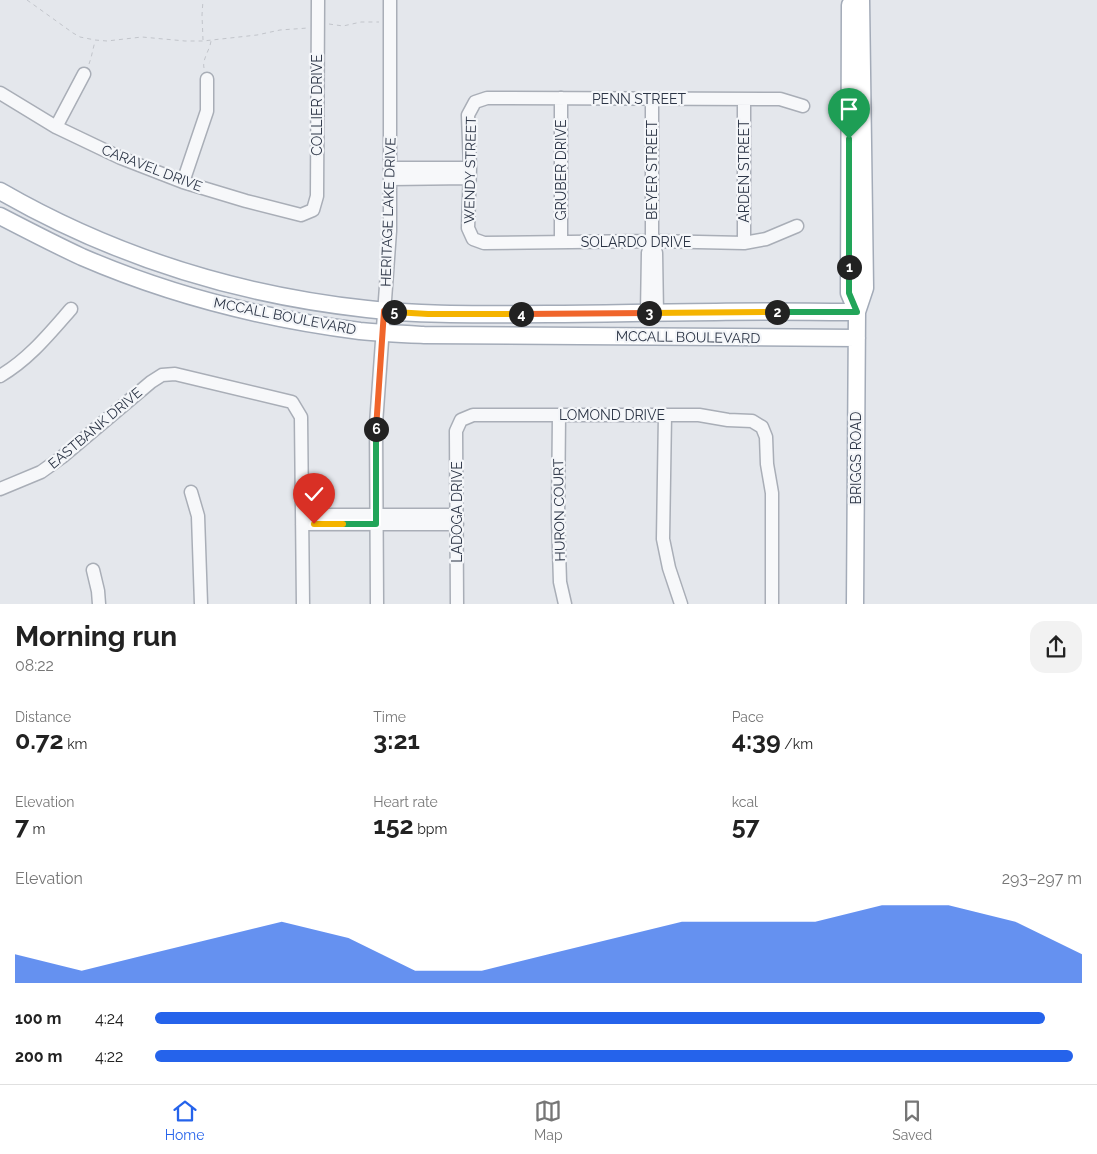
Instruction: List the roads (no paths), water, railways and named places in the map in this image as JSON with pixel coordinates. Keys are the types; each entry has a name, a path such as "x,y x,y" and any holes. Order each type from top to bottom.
{"main road":[{"name":"BRIGGS ROAD","path":"850,0 849,293 857,312"},
{"name":"BRIGGS ROAD","path":"855,604 857,312 865,288 861,0"},
{"name":"MCCALL BOULEVARD","path":"0,191 54,220 160,264 202,277 281,296 330,304 428,314 857,312"},
{"name":"MCCALL BOULEVARD","path":"0,216 81,256 153,284 227,306 282,318 361,331 434,335 857,338"}],"street":[{"name":"COLLIER DRIVE","path":"313,210 317,196 318,0"},
{"name":"HERITAGE LAKE DRIVE","path":"377,604 376,424 390,231 390,0"},
{"path":"56,127 84,74"},
{"path":"183,182 206,111 206,79"},
{"name":"CARAVEL DRIVE","path":"0,93 56,127 121,158 183,182 301,215 313,210"},
{"name":"PENN STREET","path":"475,102 487,98 780,99 803,106"},
{"name":"GRUBER DRIVE","path":"560,242 562,98"},
{"name":"BEYER STREET","path":"652,99 652,241 656,253 652,313"},
{"name":"ARDEN STREET","path":"744,99 744,243"},
{"name":"WENDY STREET","path":"473,239 468,228 470,173 468,116 475,102"},
{"path":"390,174 470,173"},
{"name":"SOLARDO DRIVE","path":"473,239 484,243 652,241 744,243 766,239 797,226"},
{"path":"0,376 13,368 42,342 70,309"},
{"name":"EASTBANK DRIVE","path":"0,489 41,472 62,457 151,382 162,375 175,374 292,402 301,416 302,519"},
{"name":"LOMOND DRIVE","path":"461,420 473,415 699,415 728,420 752,421 762,427 766,437 767,464 772,493 772,604"},
{"name":"HURON COURT","path":"559,415 558,518 560,582 565,604"},
{"path":"665,415 662,539 668,568 681,604"},
{"name":"LADOGA DRIVE","path":"457,604 456,430 461,420"},
{"path":"191,492 198,516 201,604"},
{"path":"302,604 302,519 457,519"},
{"path":"93,570 99,604"}]}
